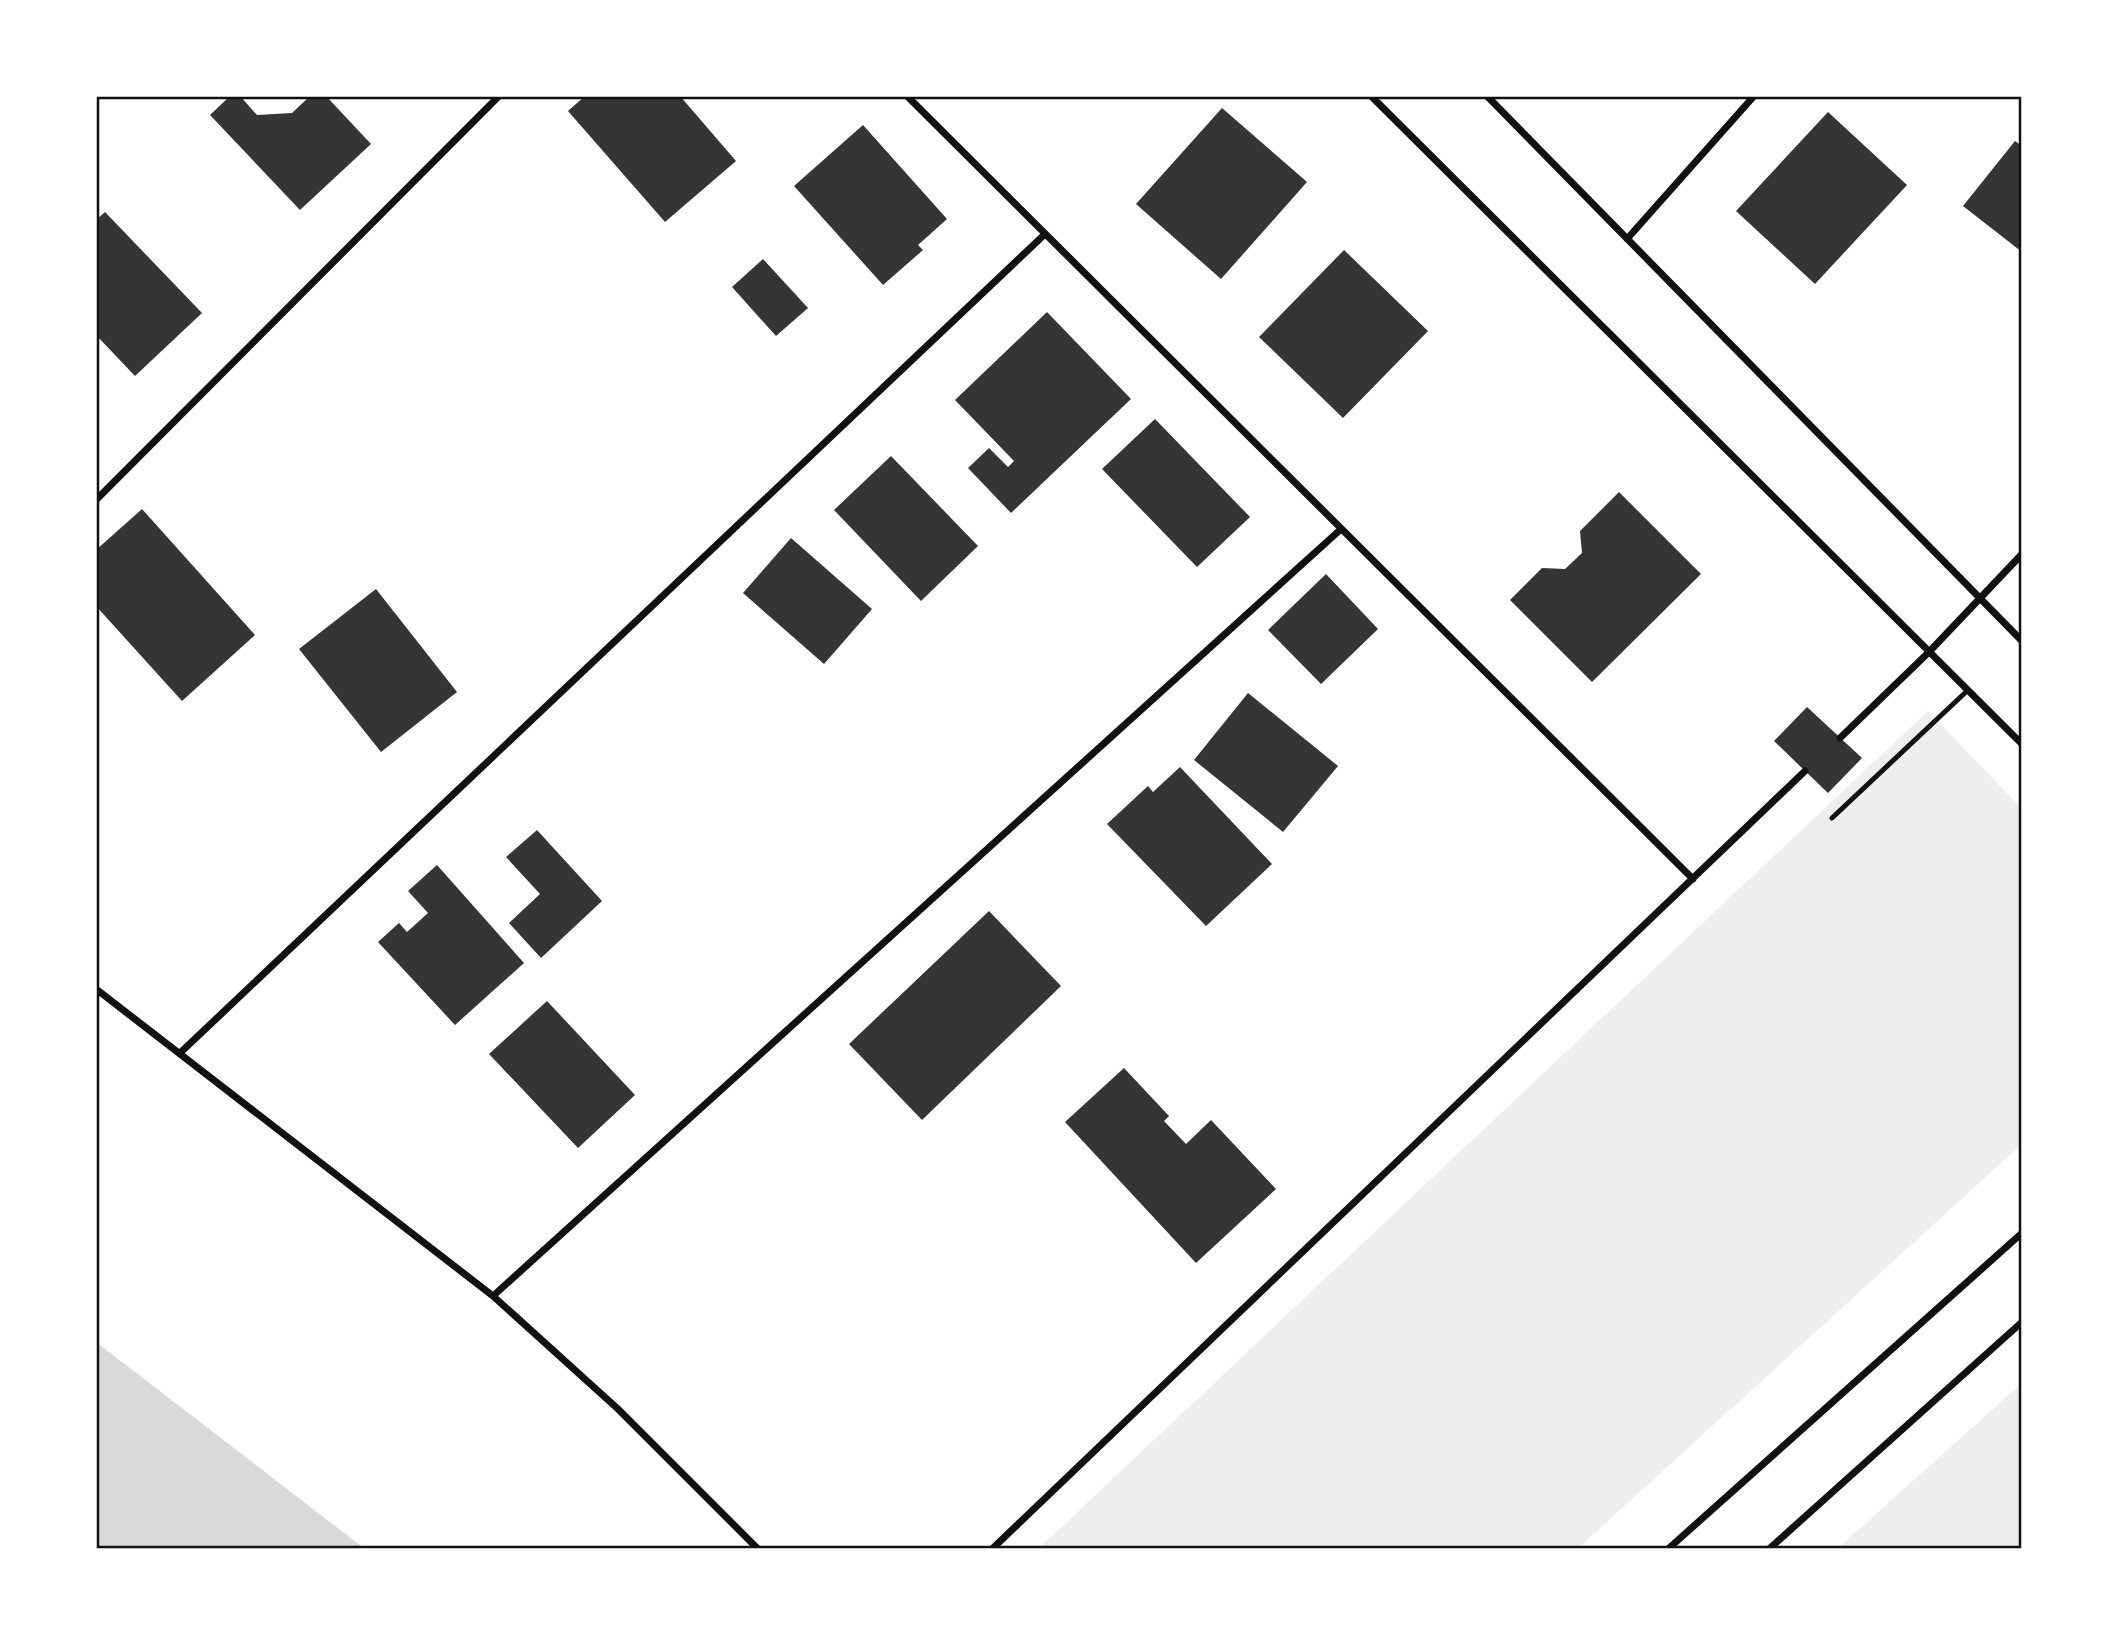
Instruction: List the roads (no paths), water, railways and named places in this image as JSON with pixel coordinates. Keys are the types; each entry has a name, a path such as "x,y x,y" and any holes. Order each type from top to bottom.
{"street":[{"path":"96,500 499,96"},
{"path":"907,96 1693,879"},
{"path":"1371,96 2022,744"},
{"path":"1487,96 2022,641"},
{"path":"1627,239 1754,96"},
{"path":"180,1053 1045,234"},
{"path":"493,1296 1340,530"},
{"path":"1840,738 1981,600 2022,554"},
{"path":"992,1549 1805,771"},
{"path":"96,989 493,1296 618,1409 758,1549"},
{"path":"1668,1549 2022,1233"},
{"path":"1769,1549 2022,1322"}],"lane":[{"path":"1832,818 1968,690"}]}
